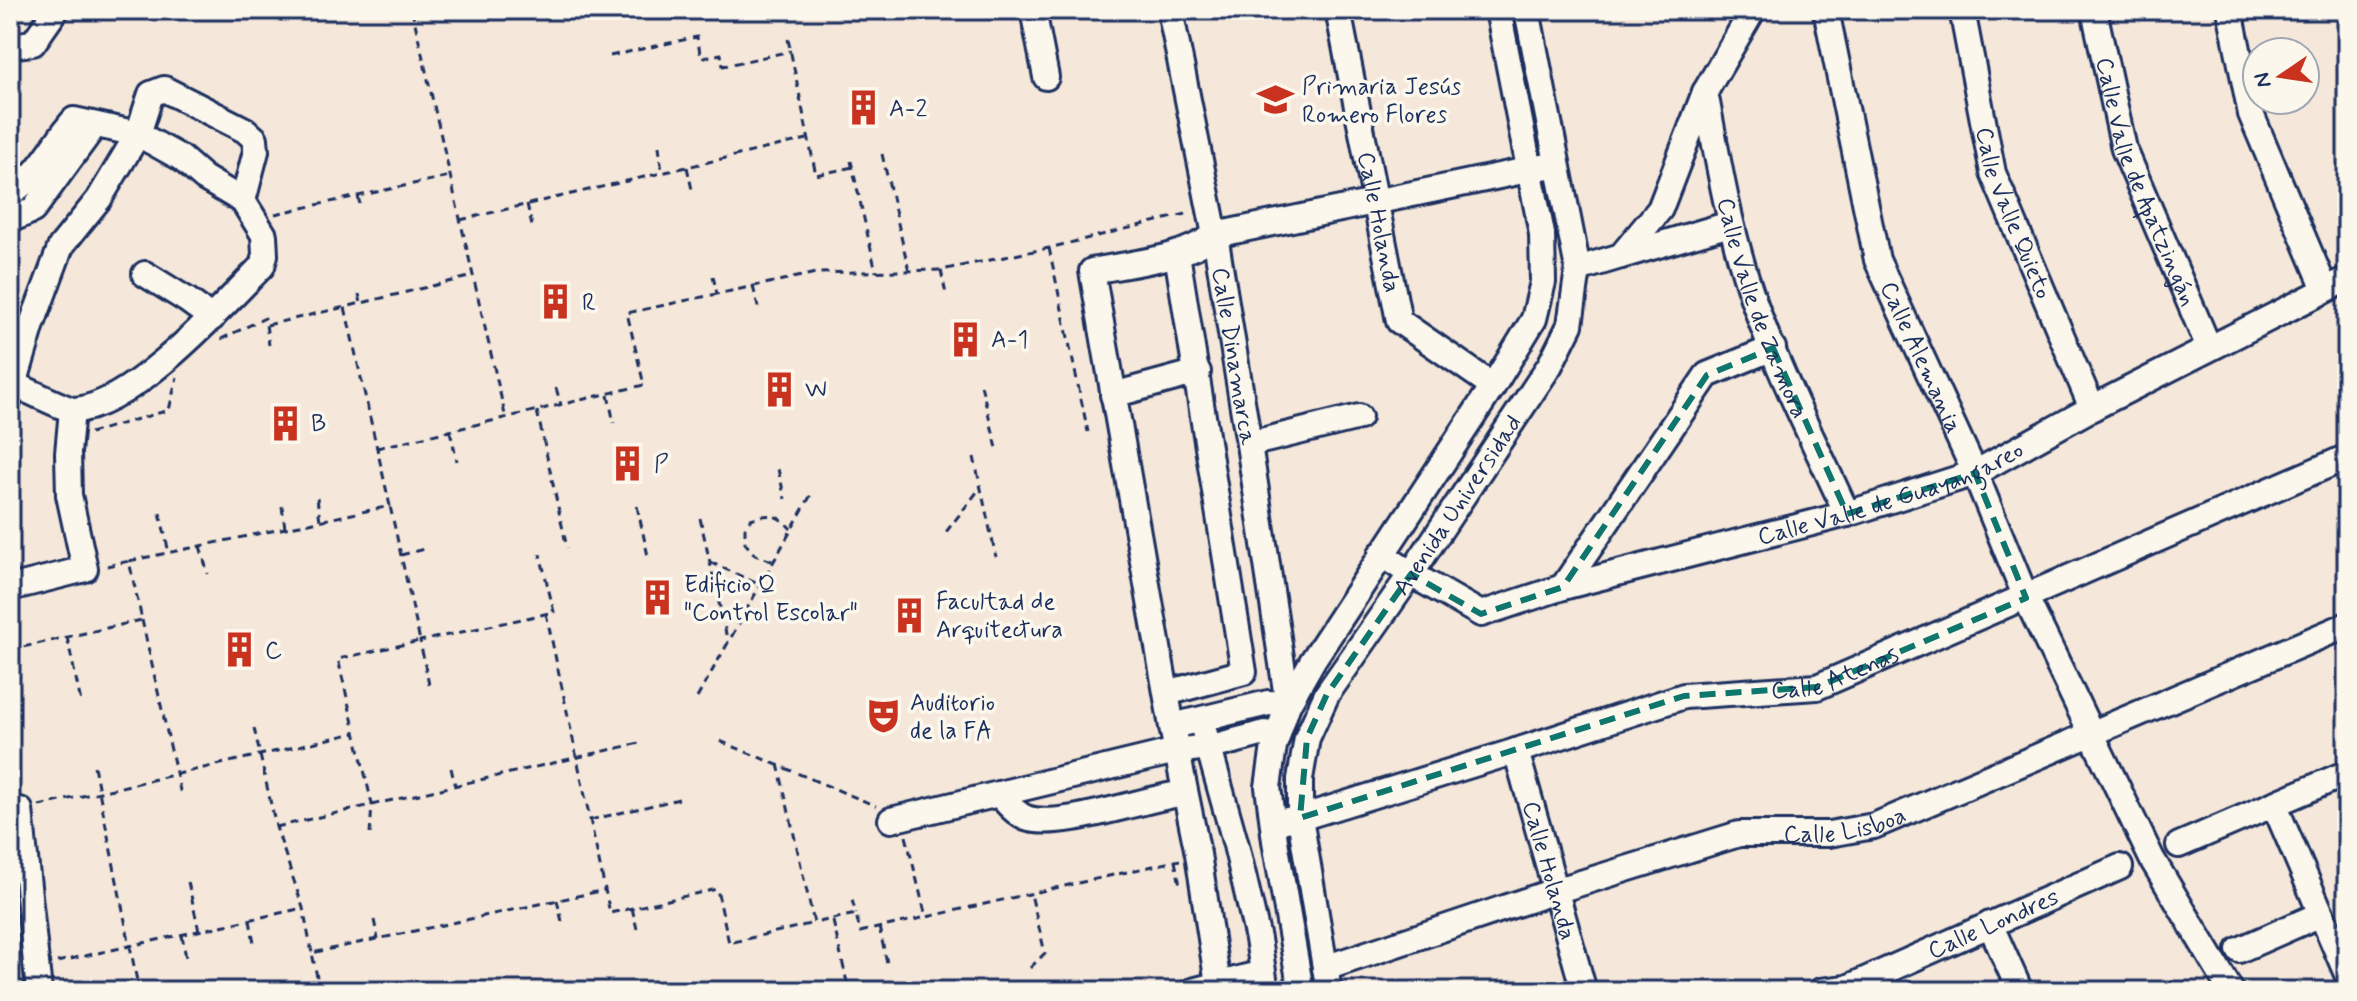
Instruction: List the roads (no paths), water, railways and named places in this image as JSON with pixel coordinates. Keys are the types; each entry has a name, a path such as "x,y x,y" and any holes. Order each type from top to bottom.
{"street":[{"path":"10,46 33,43 56,10"},
{"path":"1033,10 1046,77"},
{"name":"Calle Dinamarca","path":"1170,10 1209,239 1249,444 1288,704"},
{"name":"Calle Holanda","path":"1338,10 1399,321 1493,386"},
{"name":"Avenida Universidad","path":"1301,991 1268,787 1277,737 1288,704 1313,660 1534,319 1543,282 1542,234 1498,10"},
{"name":"Avenida Universidad","path":"1327,980 1300,818 1300,779 1307,738 1327,694 1550,365 1570,325 1578,269 1527,10"},
{"path":"1621,256 1660,209 1705,92 1753,10"},
{"name":"Calle Alemania","path":"1826,10 1877,260 1975,473 2026,598 2152,859 2231,991"},
{"name":"Calle Valle Quieto","path":"1962,10 1993,173 2092,408"},
{"name":"Calle Valle de Apatzingán","path":"2094,10 2124,149 2209,348"},
{"path":"2230,10 2251,114 2336,284"},
{"path":"10,193 25,183 74,120 138,134 181,158 204,178 243,201 264,235 262,266 212,318 138,382 101,404 72,410 12,391 32,324 61,246 99,199 138,134 151,94 164,89 245,130 255,139 256,151 243,201"},
{"name":"Calle Valle de Zamora","path":"1705,92 1730,224 1747,280 1773,348 1847,514"},
{"path":"10,220 33,210 95,125"},
{"path":"1219,988 1191,856 1185,793 1092,271 1177,254 1209,239 1557,164"},
{"path":"1578,269 1730,224"},
{"path":"1167,693 1244,672 1177,254"},
{"path":"145,274 212,318"},
{"name":"Calle Valle de Guayangareo","path":"1381,554 1481,614 1563,587 1847,514 1975,473 2092,408 2336,284"},
{"path":"1563,587 1707,375 1773,348"},
{"path":"1113,395 1198,372"},
{"path":"10,588 85,569 69,495 68,453 72,410"},
{"path":"1249,444 1359,417"},
{"name":"Calle Atenas","path":"1273,822 1300,818 1684,696 1817,687 2347,457"},
{"name":"Calle Lisboa","path":"1327,980 1555,891 1739,834 1829,834 1874,826 2347,625"},
{"path":"1172,727 1268,703 1288,704"},
{"path":"1192,991 1264,982 1258,939 1236,845 1201,720"},
{"path":"896,818 1176,751 1208,747 1265,733 1277,737"},
{"name":"Calle Holanda","path":"1516,751 1584,991"},
{"path":"2179,845 2347,773"},
{"path":"999,794 1025,818 1054,822 1185,793"},
{"path":"2274,804 2347,974"},
{"path":"15,811 39,991"},
{"path":"1191,856 1236,845"},
{"name":"Calle Londres","path":"1821,991 1847,988 2120,867"},
{"path":"2239,950 2321,914"},
{"path":"1990,924 2020,991"}],"place":[{"name":"Primaria Jesús Romero Flores","path":"1276,100"},
{"name":"A-2","path":"863,108"},
{"name":"R","path":"556,302"},
{"name":"A-1","path":"965,339"},
{"name":"W","path":"779,389"},
{"name":"B","path":"285,423"},
{"name":"P","path":"628,464"},
{"name":"Edificio Q \"Control Escolar\"","path":"658,598"},
{"name":"Facultad de Arquitectura","path":"910,615"},
{"name":"C","path":"239,650"},
{"name":"Auditorio de la FA","path":"884,716"}]}
